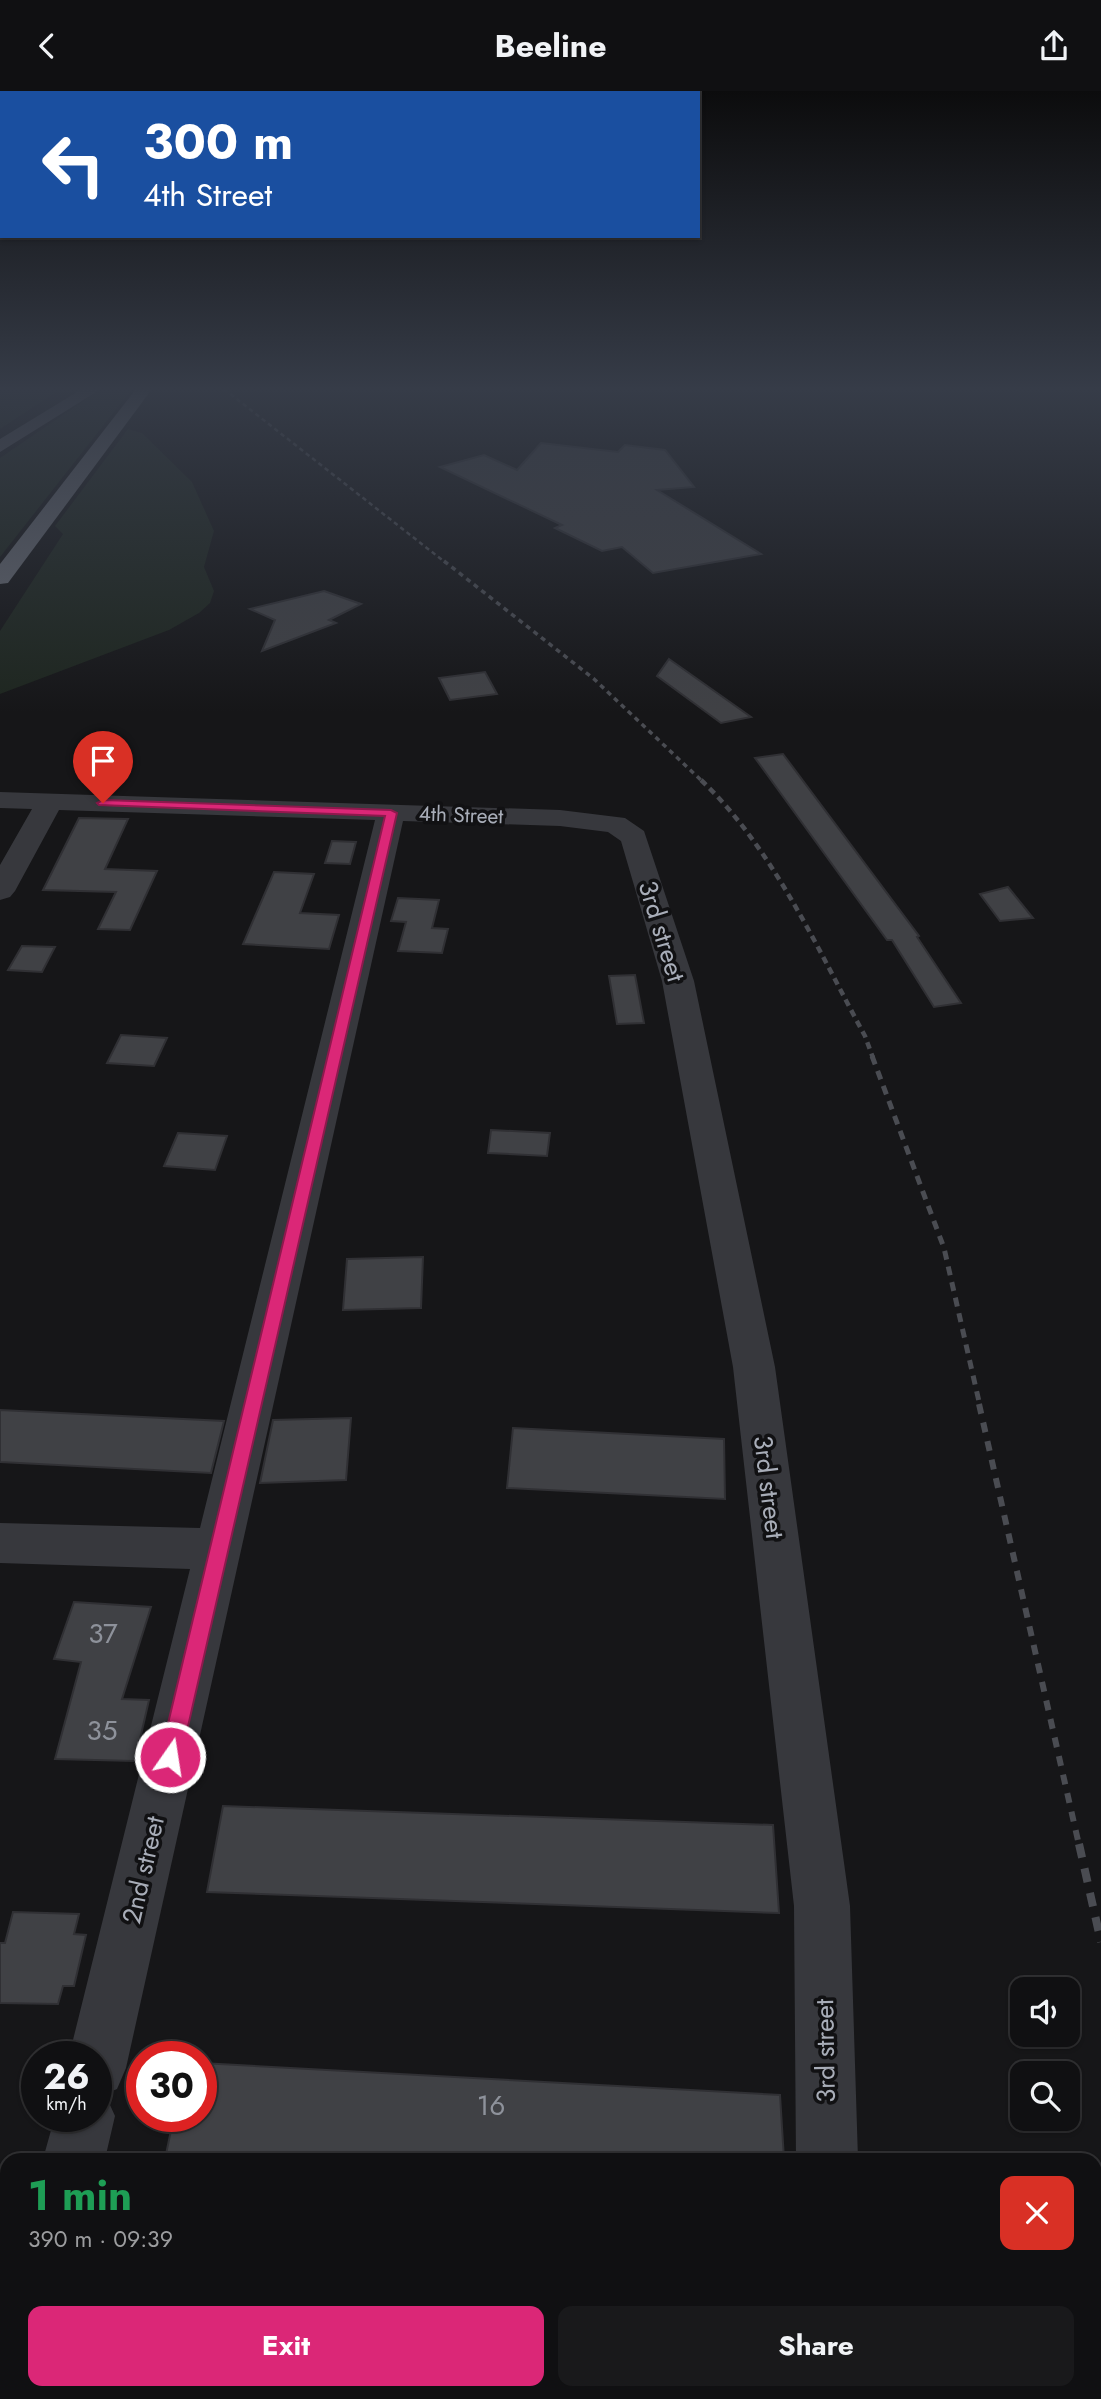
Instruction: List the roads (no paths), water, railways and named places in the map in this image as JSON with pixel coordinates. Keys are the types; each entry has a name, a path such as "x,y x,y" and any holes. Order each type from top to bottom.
{"highway":[{"path":"0,578 62,497"}],"street":[{"name":"4th Street","path":"0,800 573,819 615,824 626,830"},
{"path":"0,891 50,801"},
{"name":"2nd street","path":"102,2041 391,813"},
{"name":"3rd street","path":"626,830 634,837 678,981 754,1367 822,1906 827,2153"},
{"path":"0,1543 220,1549"},
{"path":"76,2153 81,2132"}],"railway":[{"path":"361,497 446,563"},
{"path":"444,561 594,679 702,781"},
{"path":"702,781 727,807 772,868 830,969 865,1036 873,1058"},
{"path":"872,1056 944,1248 980,1406"},
{"path":"979,1404 1079,1845"},
{"path":"1079,1844 1101,1942"}]}
